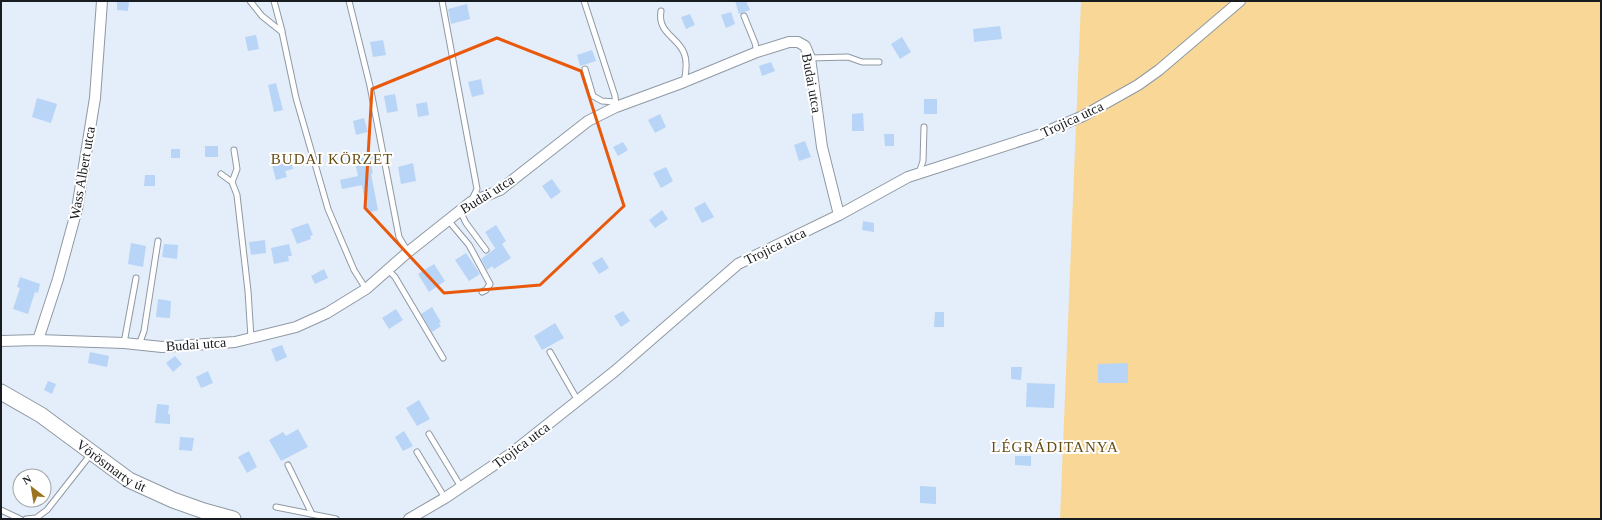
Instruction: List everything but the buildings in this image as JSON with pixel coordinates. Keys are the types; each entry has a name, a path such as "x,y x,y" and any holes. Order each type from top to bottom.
{"street":[{"name":"Wass Albert utca","path":"38,340 58,279 77,209 95,98 102,1"},
{"name":"Trojica utca","path":"408,519 445,498 509,455 615,371 738,264 840,215 908,177 1038,135 1083,116 1159,70 1185,46 1240,1"},
{"name":"Budai utca","path":"1,341 38,340 124,343 162,347 235,342 296,326 327,313 366,289 408,252 471,202 500,190 588,121 616,104 684,82 757,52 789,42 798,42 805,46 810,58 822,147 840,215"},
{"name":"Vörösmarty út","path":"1,392 41,415 129,480 204,511 233,519"}],"lane":[{"path":"250,1 262,16 282,32"},
{"path":"274,1 296,98 328,209 354,270 366,289"},
{"path":"348,1 370,86 399,237 408,252"},
{"path":"442,1 477,189 471,202"},
{"path":"584,1 616,104 602,101 593,96 585,69"},
{"path":"661,11 660,18 663,25 669,36 679,45 684,54 687,68 684,82"},
{"path":"744,16 757,52"},
{"path":"810,58 848,57 862,62 879,62"},
{"path":"919,173 923,161 924,127"},
{"path":"232,182 237,169 234,150"},
{"path":"221,174 232,182 237,195 248,291 251,338"},
{"path":"460,211 466,223 486,250"},
{"path":"448,220 469,245 490,284 486,290 482,292"},
{"path":"140,345 144,331 158,241"},
{"path":"388,270 395,277 444,358"},
{"path":"124,343 136,278"},
{"path":"550,352 578,401"},
{"path":"429,434 461,487"},
{"path":"417,452 445,498"},
{"path":"26,519 36,518 47,510 92,453"},
{"path":"288,466 312,514"},
{"path":"276,507 336,519"},
{"path":"1,510 20,519"}],"highlighted area":[{"path":"497,38 581,71 624,206 540,285 444,293 365,208 372,89"}],"shaded area":[{"path":"1081,1 1601,1 1601,519 1060,519"}],"district":[{"name":"BUDAI KÖRZET","path":"332,159"},
{"name":"LÉGRÁDITANYA","path":"1055,447"}]}
